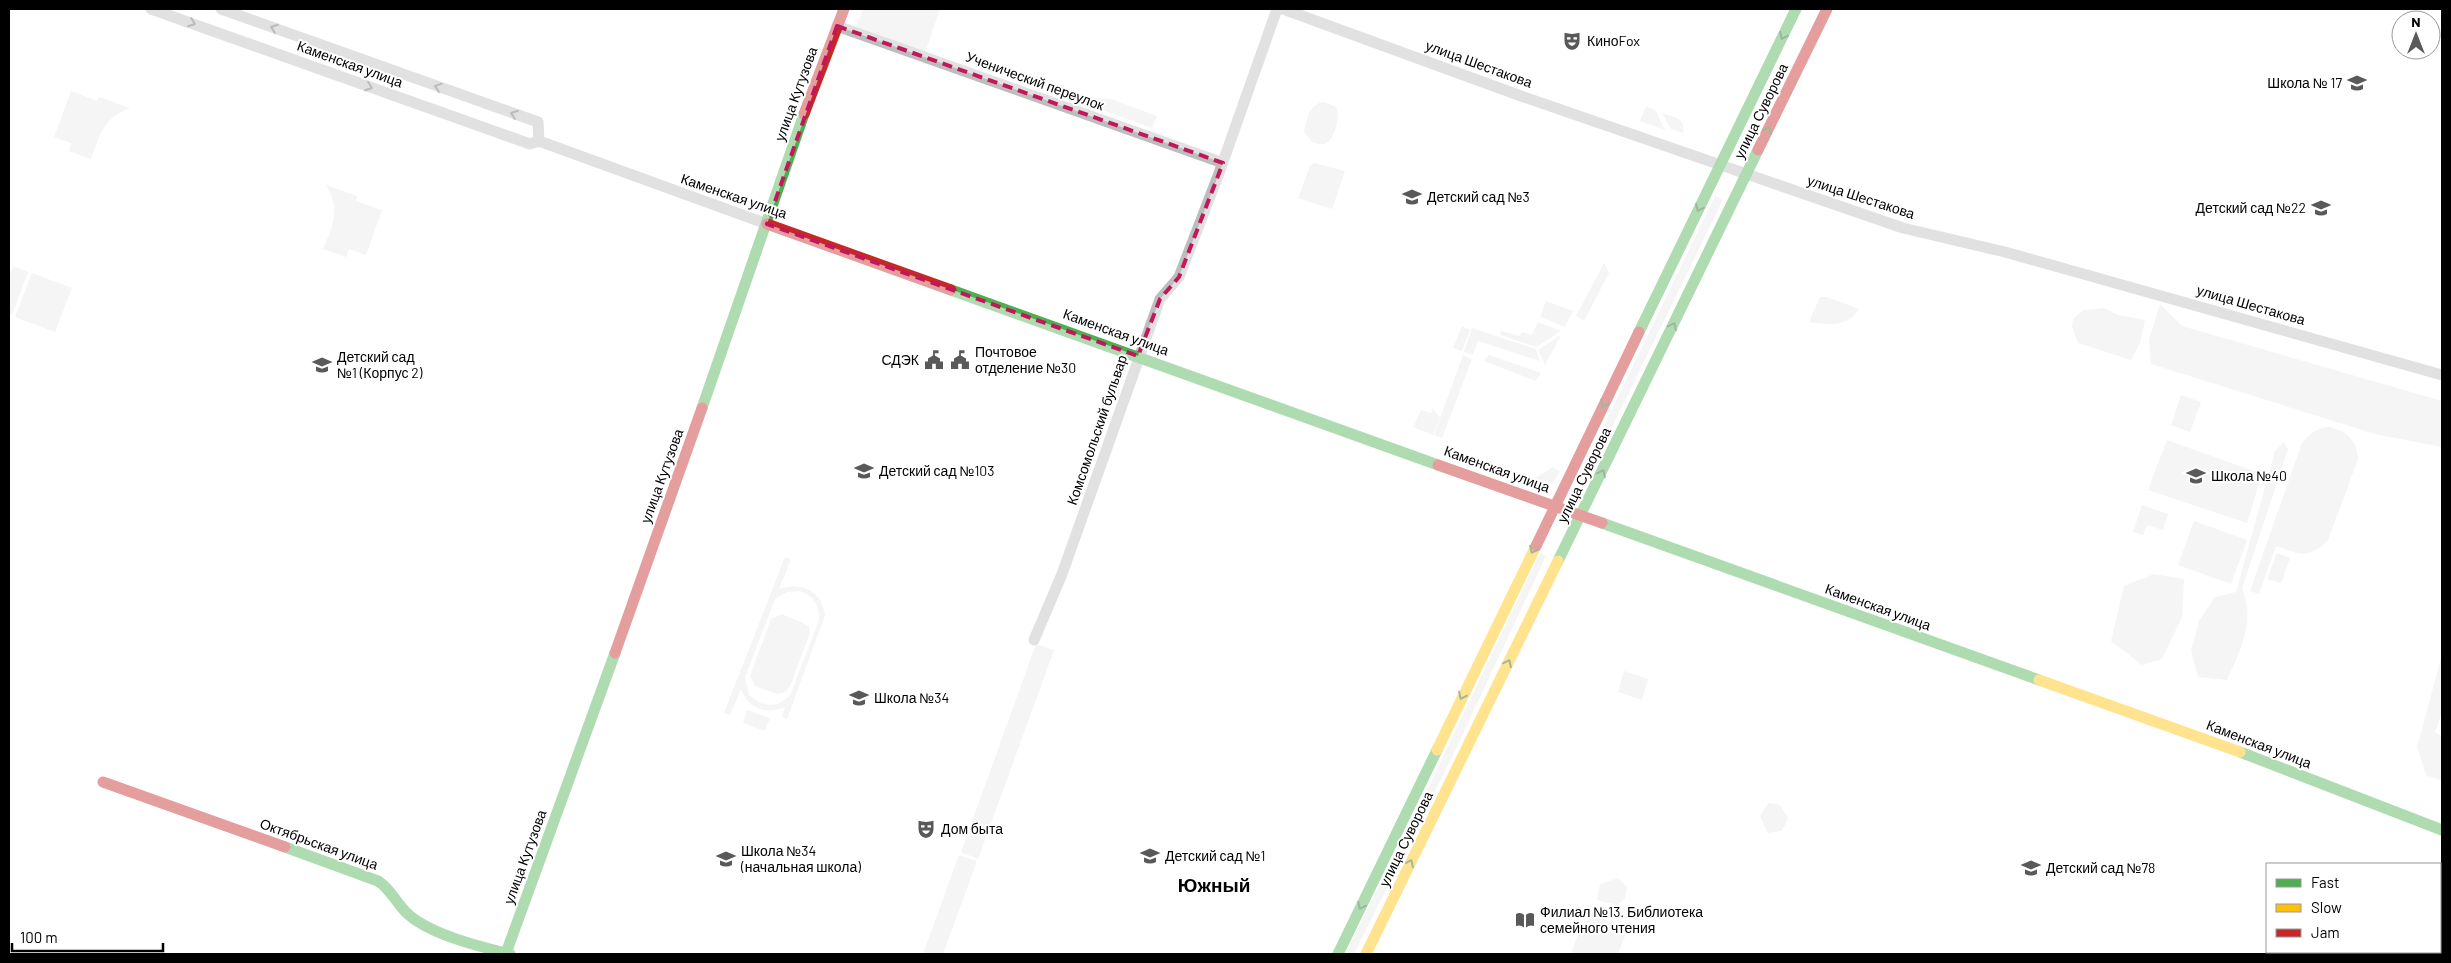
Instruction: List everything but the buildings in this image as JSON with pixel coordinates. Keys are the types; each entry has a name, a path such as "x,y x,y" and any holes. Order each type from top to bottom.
{"street":[{"name":"Каменская улица","path":"151,9 530,144 539,141 2237,752 2442,830"},
{"name":"Каменская улица","path":"221,9 538,122 539,141"},
{"name":"улица Кутузова","path":"507,954 670,500 798,130 844,9"},
{"name":"Комсомольский бульвар","path":"1034,640 1062,574 1138,356 1160,299 1180,277 1223,164 1277,9"},
{"name":"улица Шестакова","path":"1283,9 1520,96 1903,228 2005,252 2442,375"},
{"name":"улица Суворова","path":"1338,954 1796,9"},
{"name":"улица Суворова","path":"1366,954 1827,9"},
{"name":"Ученический переулок","path":"837,26 1223,164"},
{"name":"Октябрьская улица","path":"103,782 378,881 387,886 409,914 423,924 471,945 507,954"}],"highlighted area":[{"path":"837,26 1223,163 1179,277 1160,299 1138,356 767,224"}],"shaded area":[{"path":"863,9 940,9 925,53 856,28"},
{"path":"1046,87 1076,97 1111,99 1157,116 1152,128 1045,89"},
{"path":"71,91 97,101 99,97 130,108 108,122 100,135 91,159 69,151 71,143 54,137"},
{"path":"1324,102 1336,107 1338,116 1331,138 1328,142 1321,144 1312,142 1304,131 1312,108"},
{"path":"1646,106 1655,110 1665,130 1640,121"},
{"path":"1662,113 1681,121 1683,133 1671,129"},
{"path":"1314,163 1345,171 1332,209 1298,198 1310,166"},
{"path":"326,185 357,196 356,201 382,210 366,255 349,249 346,257 323,249 334,217 331,194"},
{"path":"1715,196 1723,200 1591,470 1584,467"},
{"path":"1604,263 1609,273 1584,321 1576,316"},
{"path":"13,266 28,272 12,315 9,314 9,278"},
{"path":"32,273 72,288 55,332 15,317"},
{"path":"1820,297 1827,297 1859,309 1849,319 1837,324 1809,322"},
{"path":"1546,301 1573,311 1565,327 1540,317"},
{"path":"2160,304 2182,326 2442,401 2442,447 2375,434 2151,364 2149,340"},
{"path":"2104,308 2118,315 2145,320 2140,343 2131,360 2078,343 2072,327 2073,319 2083,310"},
{"path":"1538,322 1561,331 1536,347 1500,335 1501,331 1520,336 1522,332 1532,335"},
{"path":"1462,326 1470,330 1462,351 1453,348"},
{"path":"1472,328 1536,349 1540,361 1478,341 1473,355 1464,352"},
{"path":"1561,335 1545,365 1538,350"},
{"path":"1463,355 1472,359 1442,438 1434,435"},
{"path":"1489,355 1541,373 1536,381 1484,361"},
{"path":"2181,395 2201,402 2190,432 2171,425"},
{"path":"1433,409 1440,417 1433,435 1413,427 1421,410 1431,413"},
{"path":"2329,427 2341,431 2350,437 2356,447 2358,459 2328,540 2315,550 2304,554 2276,546 2259,594 2250,591 2302,443 2314,432"},
{"path":"2167,440 2262,474 2247,523 2148,490"},
{"path":"2284,442 2288,449 2242,589 2246,601 2247,624 2237,658 2227,680 2198,677 2191,651 2199,621 2215,597 2236,592 2275,451"},
{"path":"1553,467 1560,471 1552,482 1545,487 1531,486 1534,479"},
{"path":"2142,505 2168,514 2163,530 2147,525 2143,535 2133,532"},
{"path":"2194,521 2247,540 2231,584 2178,565"},
{"path":"1540,553 1546,556 1454,753 1354,954 1345,954 1419,807"},
{"path":"2277,553 2290,558 2281,583 2267,579"},
{"path":"785,557 791,559 779,589 795,586 809,590 820,600 825,615 787,719 782,717 785,707 765,710 753,706 744,696 741,689 730,715 724,713","holes":["800,591 815,602 819,620 790,696 778,704 760,703 749,695 745,677 775,599 787,592"]},
{"path":"2154,574 2184,579 2182,617 2162,659 2142,665 2111,641 2124,586"},
{"path":"782,614 809,626 810,633 790,686 784,693 777,694 755,686 750,676 771,619"},
{"path":"1036,644 1054,650 978,859 961,852"},
{"path":"2442,655 2442,713 2435,732 2442,737 2442,781 2426,775 2417,747"},
{"path":"1624,671 1648,679 1642,700 1618,692"},
{"path":"747,710 770,718 765,731 743,723"},
{"path":"1768,803 1780,805 1788,818 1782,831 1768,833 1760,816"},
{"path":"959,855 977,861 943,954 923,954"},
{"path":"1618,878 1627,887 1625,898 1618,905 1597,900 1600,884"},
{"path":"1595,917 1619,924 1625,936 1618,954 1571,954 1582,923"}],"traffic: fast":[{"path":"1639,332 1796,9"},
{"path":"702,408 804,114"},
{"path":"1558,561 1758,150"},
{"path":"951,290 1438,465"},
{"path":"1602,523 2039,680"},
{"path":"506,953 615,653"},
{"path":"1338,954 1437,750"},
{"path":"2240,752 2442,830"},
{"path":"285,847 378,881 409,915 430,929 485,948 510,954"}],"traffic: slow":[{"path":"1437,750 1536,546"},
{"path":"1366,954 1558,561"},
{"path":"2039,680 2240,752"}],"traffic: jam":[{"path":"804,114 844,9"},
{"path":"1758,150 1827,9"},
{"path":"767,224 951,290"},
{"path":"1536,546 1639,332"},
{"path":"615,653 702,408"},
{"path":"1438,465 1602,523"},
{"path":"103,782 285,847"}],"place":[{"name":"КиноFox","path":"1572,41"},
{"name":"Школа № 17","path":"2357,83"},
{"name":"Детский сад №3","path":"1412,197"},
{"name":"Детский сад №22","path":"2321,208"},
{"name":"СДЭК","path":"934,360"},
{"name":"Почтовое отделение №30","path":"960,360"},
{"name":"Детский сад №1 (Корпус 2)","path":"322,365"},
{"name":"Детский сад №103","path":"864,471"},
{"name":"Школа №40","path":"2196,476"},
{"name":"Школа №34","path":"859,698"},
{"name":"Дом быта","path":"926,829"},
{"name":"Детский сад №1","path":"1150,856"},
{"name":"Школа №34 (начальная школа)","path":"726,859"},
{"name":"Детский сад №78","path":"2031,868"},
{"name":"Филиал №13. Библиотека семейного чтения","path":"1525,920"}],"district":[{"name":"Южный","path":"1214,885"}]}
